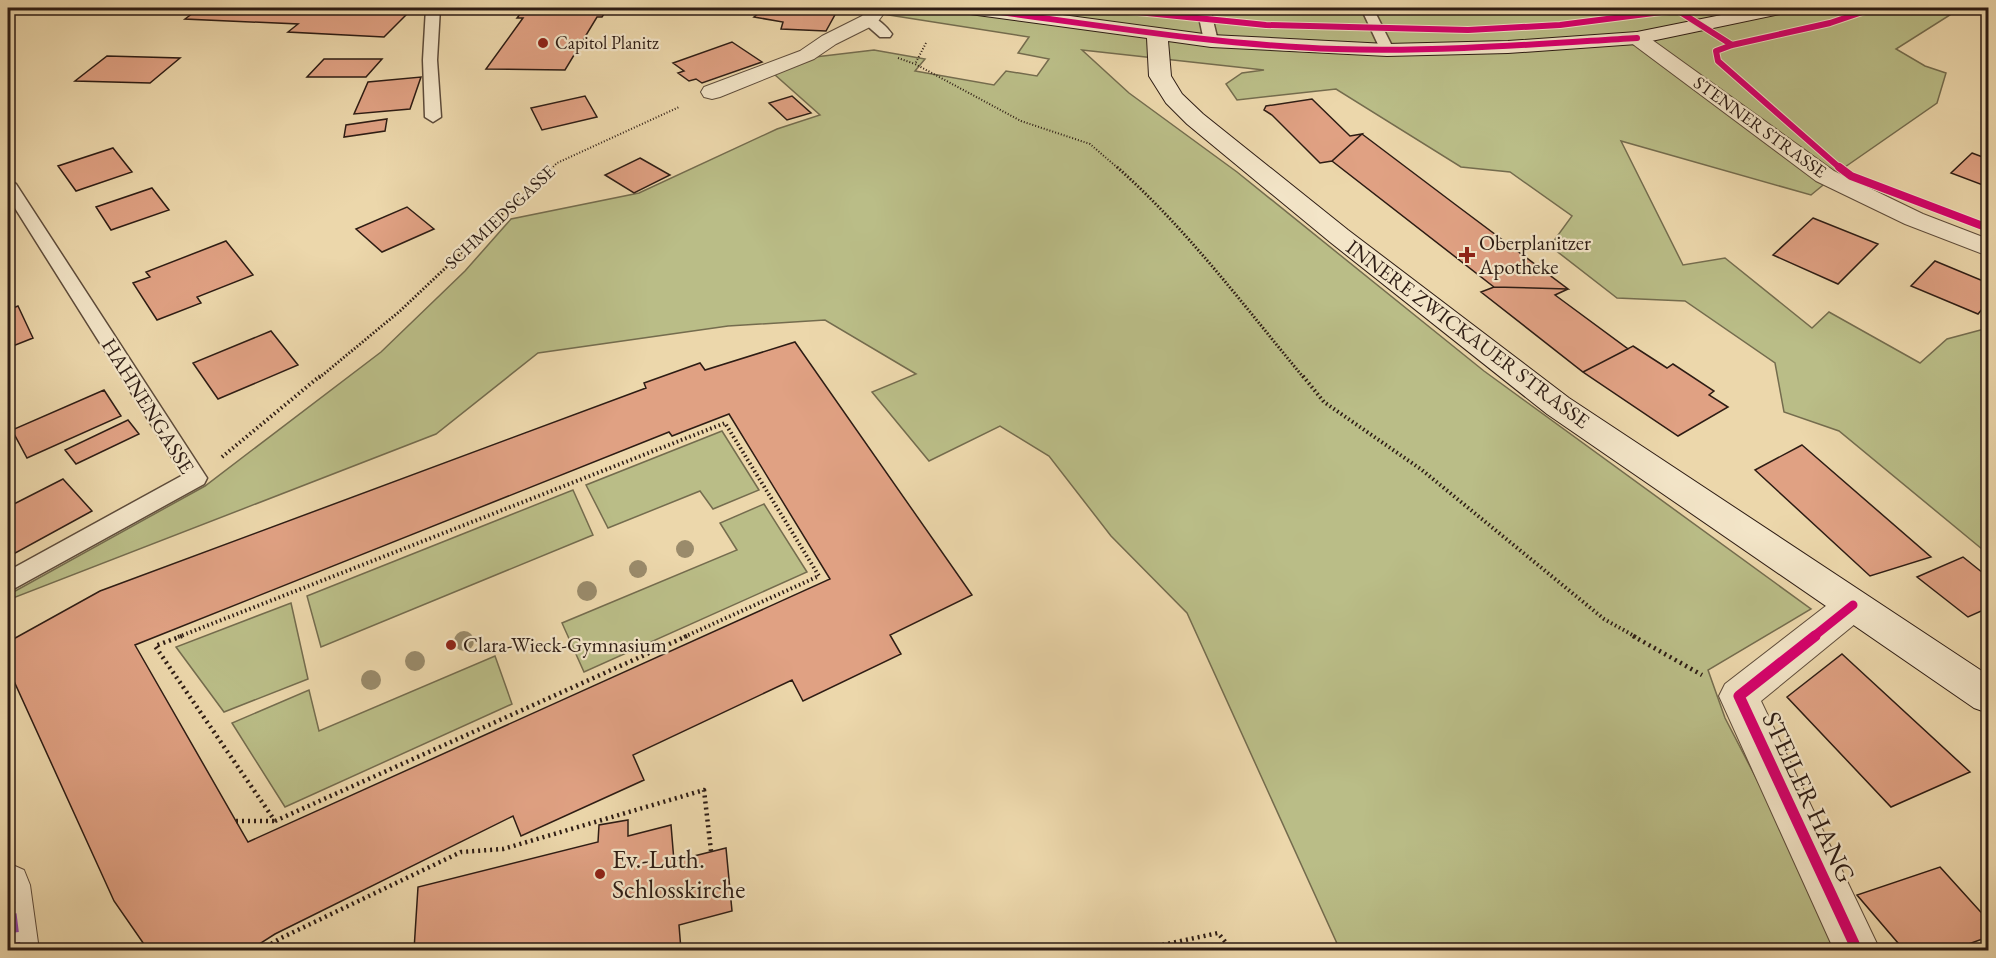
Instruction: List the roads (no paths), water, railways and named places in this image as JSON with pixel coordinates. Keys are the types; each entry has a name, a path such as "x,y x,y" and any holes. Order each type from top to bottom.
{"main road":[{"path":"970,8 1211,41 1388,50 1508,47 1637,38 1780,8"},
{"path":"712,92 807,55 874,14"},
{"name":"INNERE ZWICKAUER STRASSE","path":"1157,34 1160,76 1174,98 1195,119 1339,236 1558,406 1989,696"},
{"name":"STENNER STRASSE","path":"1637,38 1826,176 1914,219 1989,248"},
{"name":"STEILER HANG","path":"1853,605 1739,696 1857,951"},
{"path":"8,886 15,950"}],"lane":[{"path":"433,8 430,60 433,117"},
{"path":"1203,8 1211,41"},
{"path":"1367,8 1388,50"},
{"path":"874,14 885,34"},
{"name":"HAHNENGASSE","path":"8,183 196,478 8,582"}],"place":[{"name":"Capitol Planitz","path":"543,43"},
{"name":"Oberplanitzer Apotheke","path":"1467,255"},
{"name":"Clara-Wieck-Gymnasium","path":"451,645"},
{"name":"Ev.-Luth. Schlosskirche","path":"600,874"}]}
